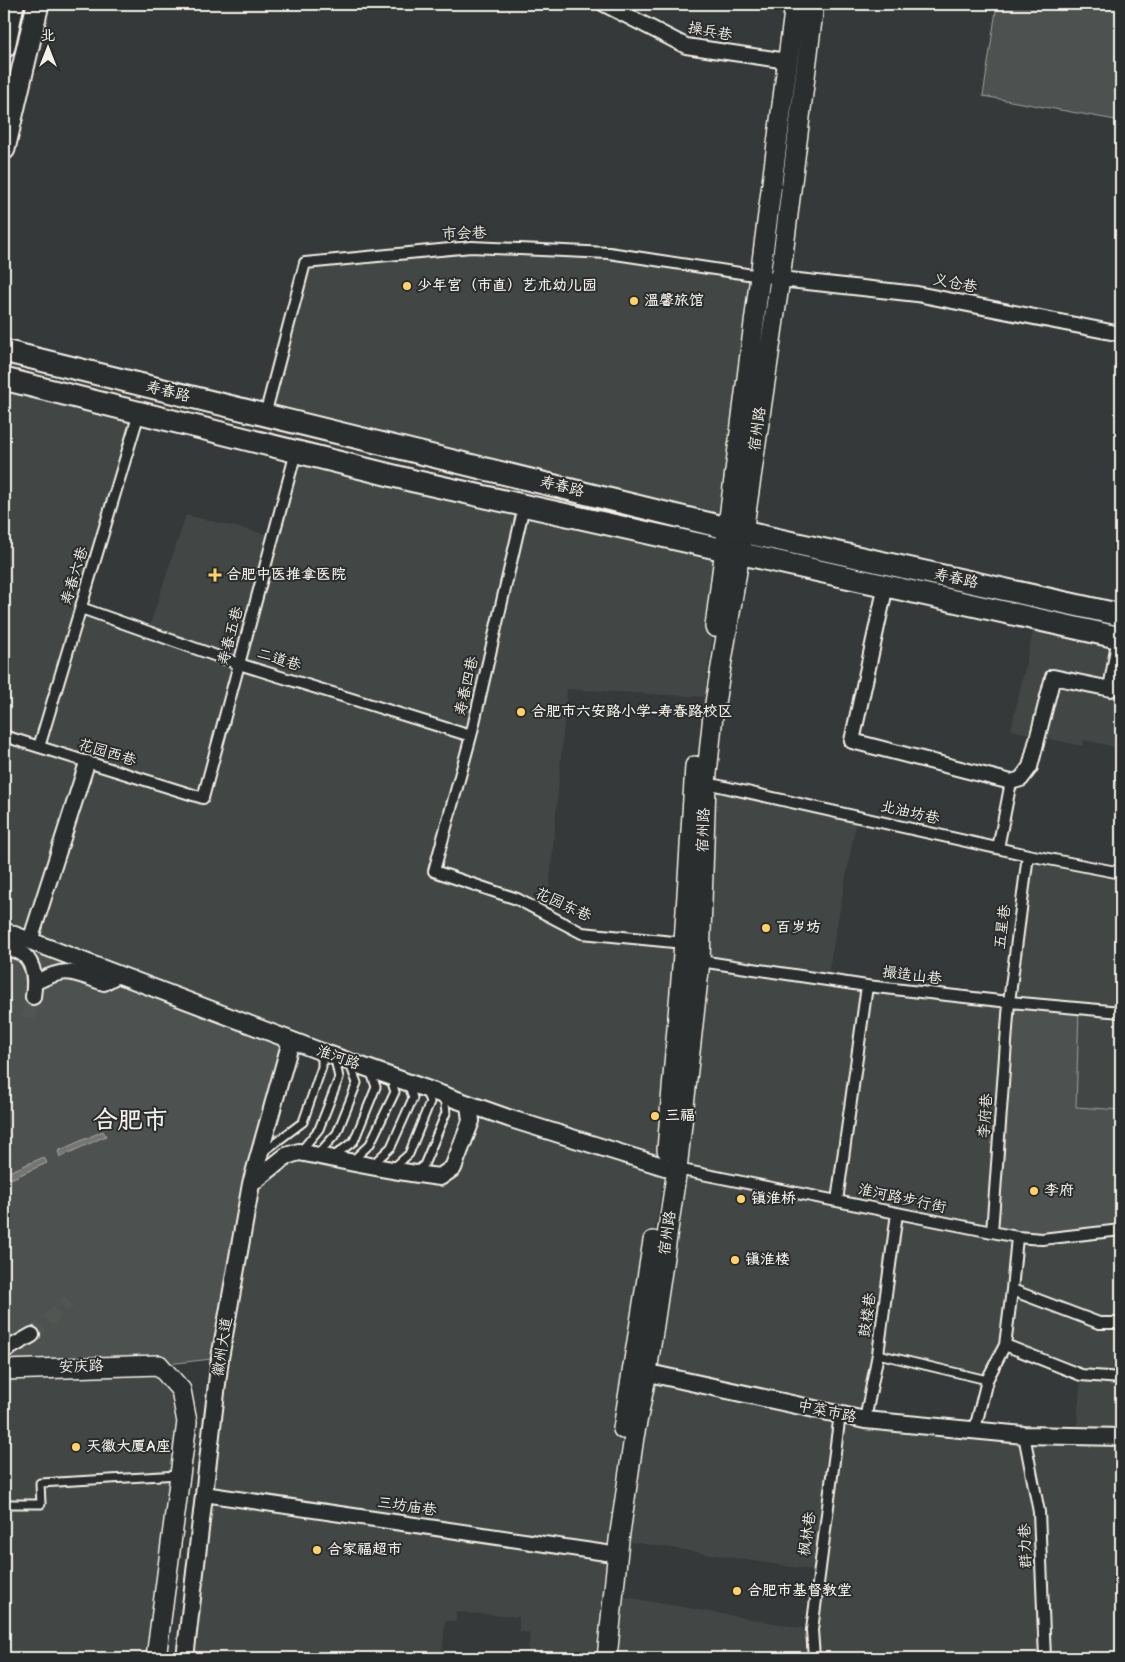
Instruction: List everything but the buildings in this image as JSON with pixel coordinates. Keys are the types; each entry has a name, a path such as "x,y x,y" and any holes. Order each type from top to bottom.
{"main road":[{"path":"4,47 13,4"},
{"path":"4,149 38,4"},
{"name":"宿州路","path":"735,530 759,276 794,4"},
{"name":"宿州路","path":"671,1168 684,943 700,781 735,530 780,279 814,4"},
{"name":"寿春路","path":"4,351 735,530 1121,615"},
{"name":"寿春路","path":"4,379 296,452 524,506 1120,637"},
{"name":"宿州路","path":"595,1658 606,1553 640,1371 700,961 700,781"},
{"name":"安庆路","path":"4,1370 159,1365 181,1390 187,1422 179,1475"},
{"name":"宿州路","path":"607,1658 619,1540 634,1437 640,1371"},
{"path":"156,1658 179,1475"}],"street":[{"name":"操兵巷","path":"613,6 686,46 787,61"},
{"name":"市会巷","path":"265,415 305,263 471,247 609,253 780,279"},
{"name":"义仓巷","path":"780,279 917,294 1121,334"},
{"name":"寿春六巷","path":"39,747 139,413"},
{"name":"寿春五巷","path":"202,798 240,664 296,452"},
{"name":"寿春四巷","path":"434,871 471,736 524,506"},
{"path":"886,585 852,741 1011,782 1021,779 1030,767 1053,677 1110,689 1120,637"},
{"name":"二道巷","path":"81,608 240,664 471,736"},
{"name":"花园西巷","path":"4,736 202,798"},
{"path":"30,940 87,763"},
{"name":"北油坊巷","path":"700,781 1028,855 1121,872"},
{"path":"998,848 1011,782"},
{"name":"五星巷","path":"1009,1002 1028,855"},
{"name":"花园东巷","path":"434,871 516,899 582,933 684,943"},
{"name":"淮河路","path":"4,930 335,1057 512,1119 671,1168"},
{"path":"4,947 23,954 31,966 36,982 33,997"},
{"name":"撮造山巷","path":"700,961 867,986 1121,1012"},
{"path":"36,982 52,974 68,971 104,983 118,974"},
{"path":"837,1201 867,986"},
{"name":"李府巷","path":"992,1232 1009,1002"},
{"name":"徽州大道","path":"185,1658 220,1358 251,1184 292,1041"},
{"path":"251,1184 286,1156 300,1152 412,1174 440,1177 453,1168 471,1121 469,1104"},
{"name":"淮河路步行街","path":"671,1168 1017,1237 1042,1238 1121,1230"},
{"name":"鼓楼巷","path":"865,1420 878,1354 897,1213"},
{"path":"975,1429 987,1380 1004,1345 1017,1237"},
{"path":"1012,1290 1099,1323 1121,1323"},
{"path":"4,1351 32,1335"},
{"path":"1004,1345 1081,1375 1121,1378"},
{"name":"中菜市路","path":"640,1371 865,1420 1024,1434 1121,1437"},
{"name":"枫林巷","path":"814,1658 812,1646 813,1620 840,1414"},
{"name":"群力巷","path":"1024,1434 1040,1512 1045,1658"},
{"name":"三坊庙巷","path":"204,1494 606,1553"}],"lane":[{"path":"300,1152 319,1129 339,1078 335,1057"},
{"path":"261,1154 304,1122 322,1067 335,1057"},
{"path":"324,1157 337,1133 358,1083 335,1057"},
{"path":"324,1157 354,1141 376,1087 370,1069"},
{"path":"351,1162 370,1144 395,1092 389,1076"},
{"path":"371,1166 391,1148 413,1098 408,1083"},
{"path":"392,1169 409,1154 430,1102 424,1088"},
{"path":"412,1174 424,1165 446,1113 444,1095"},
{"path":"878,1354 987,1380"},
{"path":"4,1504 41,1504 40,1483 179,1475"}],"shaded area":[{"path":"997,4 1121,4 1121,121 983,96"},
{"path":"471,247 609,253 759,276 727,528 265,415 305,263"},
{"path":"4,379 139,413 81,607 148,631 186,515 273,536 296,452 725,549 704,697 567,689 547,915 582,933 684,943 665,1167 622,1434 606,1553 595,1658 527,1658 530,1633 519,1632 519,1617 456,1612 456,1621 445,1621 442,1658 185,1658 251,1184 286,1156 412,1174 453,1168 469,1104 4,931"},
{"path":"1036,618 1121,638 1121,718 1115,747 1084,740 1082,746 1011,730"},
{"path":"706,783 857,817 827,979 1009,1002 1121,1230 1121,1658 607,1658 614,1595 812,1630 818,1571 619,1540 677,1169","holes":["1005,1345 1081,1375 1076,1435 865,1420 878,1354 987,1380"]},
{"path":"1028,855 1121,873 1121,1110 1076,1107 1009,1002"},
{"path":"4,931 291,1041 220,1358 159,1365 4,1370"},
{"path":"1009,1002 1079,1008 1076,1107 1121,1110 1121,1230 1073,1236 992,1232"},
{"path":"103,1131 106,1136 60,1157 58,1151"},
{"path":"44,1157 47,1163 4,1182 4,1174"},
{"path":"159,1365 181,1390 156,1658 4,1658 4,1370"}],"tunnel":[{"path":"28,1018 33,997"},
{"path":"32,1335 69,1301"}],"place":[{"name":"少年宫（市直）艺术幼儿园","path":"407,286"},
{"name":"温馨旅馆","path":"634,301"},
{"name":"合肥中医推拿医院","path":"215,575"},
{"name":"合肥市六安路小学-寿春路校区","path":"521,712"},
{"name":"百岁坊","path":"766,928"},
{"name":"三福","path":"655,1116"},
{"name":"李府","path":"1034,1191"},
{"name":"镇淮桥","path":"741,1199"},
{"name":"镇淮楼","path":"735,1260"},
{"name":"天徽大厦A座","path":"76,1447"},
{"name":"合家福超市","path":"317,1550"},
{"name":"合肥市基督教堂","path":"737,1591"}],"district":[{"name":"合肥市","path":"130,1121"}]}
